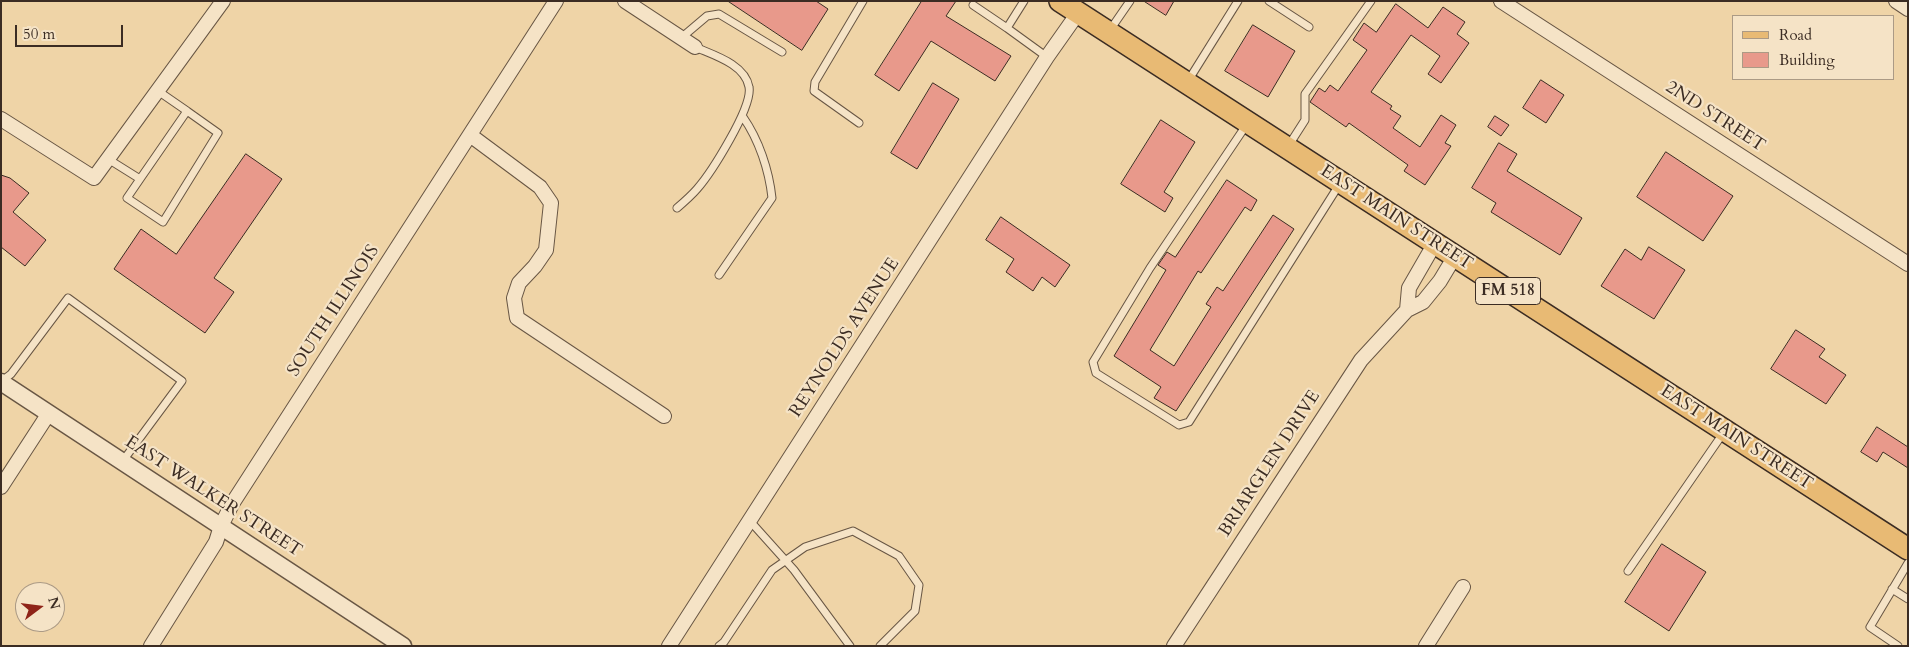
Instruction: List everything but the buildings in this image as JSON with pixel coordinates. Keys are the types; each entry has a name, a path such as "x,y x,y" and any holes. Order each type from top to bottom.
{"main road":[{"name":"EAST MAIN STREET","path":"1070,5 1109,33 1286,149 1435,243 1908,549"}],"street":[{"path":"1,119 94,178 223,1"},
{"name":"SOUTH ILLINOIS","path":"151,646 216,542 221,526 237,496 556,1"},
{"path":"625,1 695,48"},
{"name":"2ND STREET","path":"1501,1 1908,264"},
{"path":"1896,1 1908,9"},
{"name":"REYNOLDS AVENUE","path":"669,646 1049,53 1070,5"},
{"path":"470,136 540,187 551,203 546,250 535,266 518,284 514,298 517,318 664,416"},
{"path":"1406,310 1409,288 1435,243"},
{"name":"BRIARGLEN DRIVE","path":"1174,646 1361,360 1406,310 1423,302 1440,281 1455,256"},
{"name":"EAST WALKER STREET","path":"1,382 403,646"},
{"path":"1,487 49,414"},
{"path":"1426,646 1463,587"}],"lane":[{"path":"859,124 814,91 814,82 863,1"},
{"path":"1007,28 1024,1"},
{"path":"1109,33 1130,1"},
{"path":"1187,84 1238,1"},
{"path":"1269,1 1308,27"},
{"path":"1286,149 1305,120 1305,94 1371,1"},
{"path":"973,5 1049,53"},
{"path":"680,38 708,16 719,14 782,52"},
{"path":"678,208 698,189 743,117 749,88 742,72 729,62 695,48"},
{"path":"158,91 187,111 218,133 163,222 127,198 187,111"},
{"path":"719,275 772,198 770,183 760,150 750,127 743,117"},
{"path":"1248,124 1150,268 1093,362 1096,374 1179,425 1188,422 1340,183"},
{"path":"108,159 140,179"},
{"path":"1,382 11,374 68,298 182,381 122,462"},
{"path":"1628,572 1725,430"},
{"path":"750,521 786,560 850,646"},
{"path":"719,646 724,642 772,570 805,547 853,531 899,556 919,585 915,611 880,646"},
{"path":"1898,646 1870,628 1908,563"},
{"path":"1892,589 1908,599"}]}
